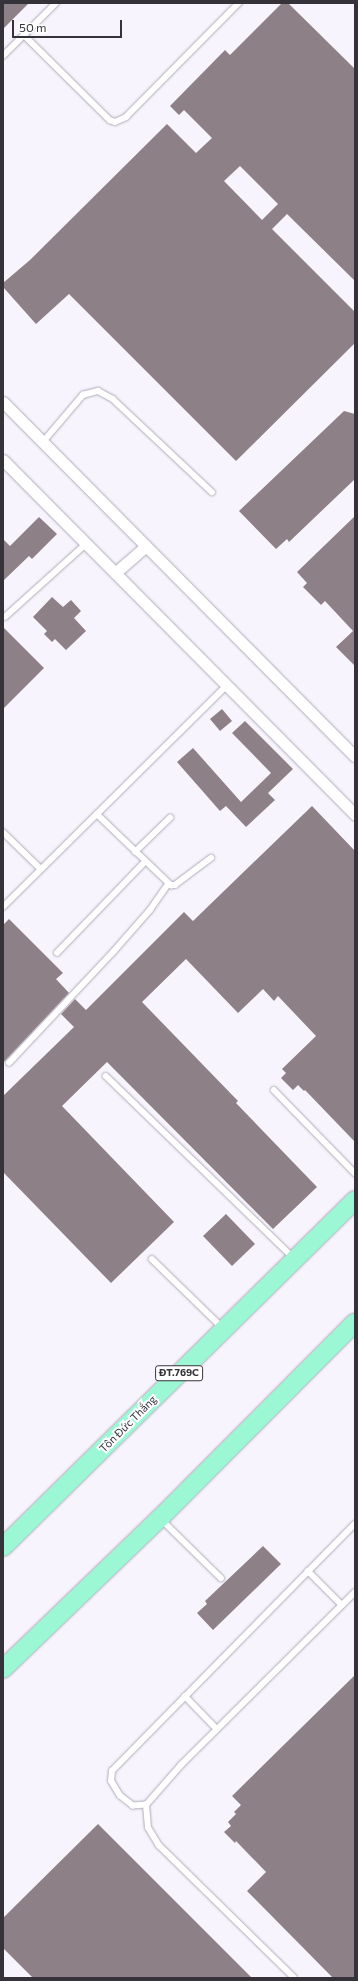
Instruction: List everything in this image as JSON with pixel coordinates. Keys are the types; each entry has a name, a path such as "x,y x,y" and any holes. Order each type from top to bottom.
{"main road":[{"name":"Tôn Đức Thắng","path":"3,1547 355,1200"},
{"path":"3,1668 160,1518 355,1322"}],"street":[{"path":"3,402 355,756"},
{"path":"3,460 355,815"},
{"path":"115,573 146,546"}],"lane":[{"path":"3,56 56,3"},
{"path":"24,35 110,120 115,122 126,117 239,3"},
{"path":"43,442 83,395 98,391 113,399 212,492"},
{"path":"5,617 86,544"},
{"path":"3,907 226,685"},
{"path":"97,814 168,884 175,885 211,858"},
{"path":"135,852 170,818"},
{"path":"3,832 41,869"},
{"path":"57,953 145,862"},
{"path":"9,1063 114,951 150,910 168,884"},
{"path":"106,1076 294,1259"},
{"path":"274,1090 355,1173"},
{"path":"152,1258 224,1329"},
{"path":"160,1518 221,1578"},
{"path":"355,1524 112,1771 112,1781 120,1796 133,1806 146,1805 181,1765 355,1592"},
{"path":"308,1571 342,1605"},
{"path":"185,1696 217,1729"},
{"path":"146,1805 148,1828 159,1846 294,1978"}],"building":[{"path":"3,3 29,3 3,29"},
{"path":"282,3 288,3 355,69 355,281 287,214 272,229 355,312 355,343 236,461 69,294 36,324 3,287 3,283 30,260 167,124 196,153 212,138 184,110 179,115 170,106 225,50 230,55","holes":["240,166 278,204 262,220 224,181"]},
{"path":"344,411 355,414 355,479 289,542 287,539 276,549 239,511"},
{"path":"355,516 355,666 336,647 353,631 325,601 321,605 303,587 307,583 297,572"},
{"path":"39,517 57,534 32,559 29,556 3,581 3,539 10,546"},
{"path":"52,597 63,607 71,600 81,611 74,618 86,631 66,650 55,639 52,642 44,634 47,631 33,617"},
{"path":"3,627 44,668 3,709"},
{"path":"222,709 232,721 220,731 210,719"},
{"path":"245,721 293,769 268,793 275,800 246,827 226,806 220,811 177,762 193,748 241,802 271,773 232,733"},
{"path":"312,806 355,851 355,1142 305,1090 304,1091 298,1085 293,1090 281,1078 286,1073 282,1069 316,1036 278,996 274,1001 263,989 238,1013 186,959 142,1002 238,1101 236,1103 317,1187 273,1229 107,1062 62,1106 174,1222 111,1283 3,1172 3,1096 74,1027 61,1014 75,999 86,1010 184,912 193,921"},
{"path":"9,919 63,973 56,979 69,993 3,1063 3,925"},
{"path":"226,1214 255,1244 232,1266 203,1236"},
{"path":"263,1546 281,1564 213,1630 197,1613 207,1604 205,1601"},
{"path":"355,1675 355,1978 333,1978 247,1891 266,1872 236,1841 235,1843 224,1832 231,1826 228,1822 236,1814 234,1812 241,1805 232,1796"},
{"path":"98,1824 252,1978 33,1978 3,1948 3,1918"}]}
